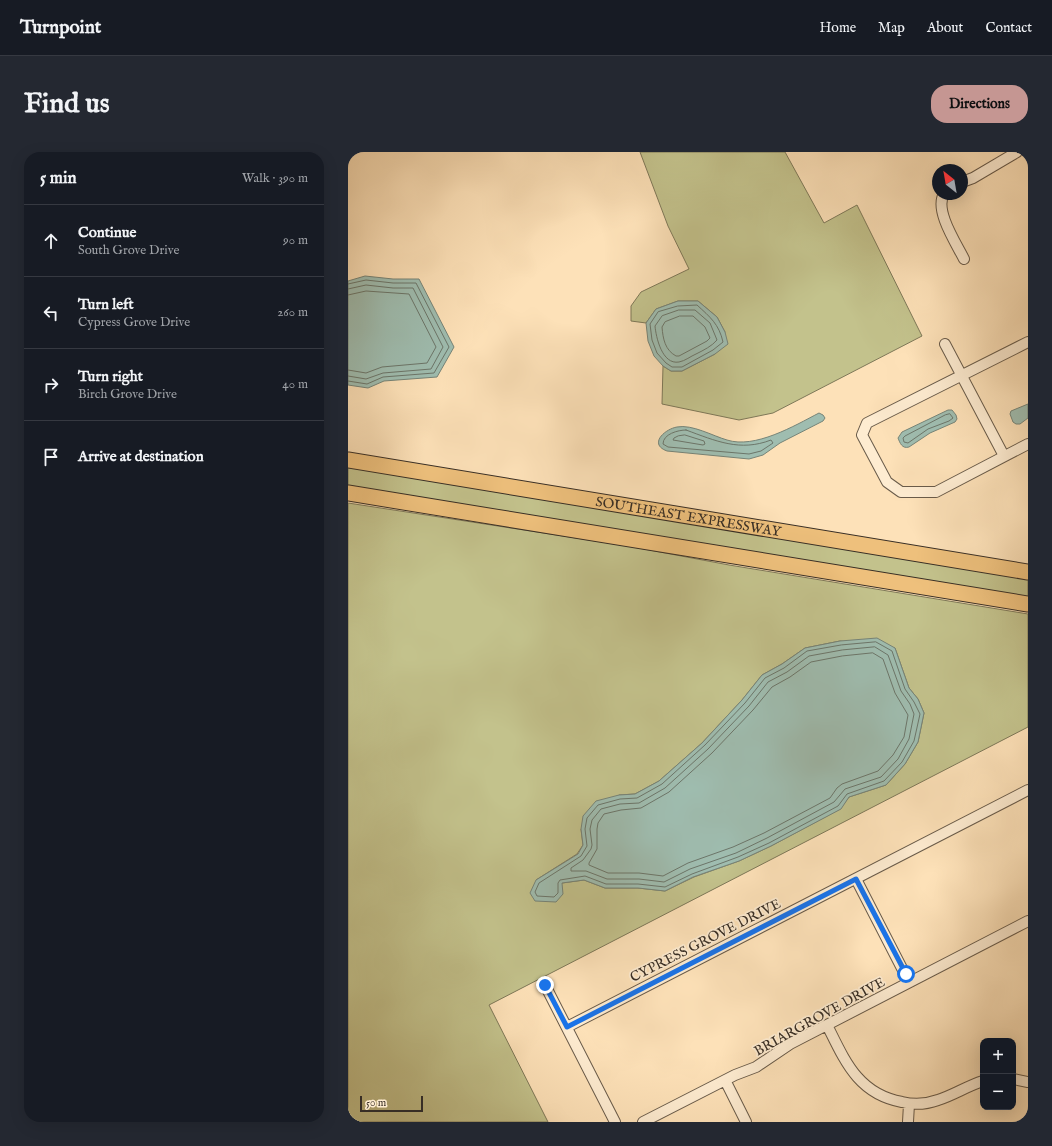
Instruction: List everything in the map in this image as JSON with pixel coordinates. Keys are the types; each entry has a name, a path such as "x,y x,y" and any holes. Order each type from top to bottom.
{"highway":[{"name":"SOUTHEAST EXPRESSWAY","path":"348,460 1028,572"},
{"path":"348,493 1028,604"}],"street":[{"path":"968,180 1018,152"},
{"path":"942,200 941,211 964,258"},
{"path":"1028,342 867,423 862,435 887,482 902,492 936,492 1028,444"},
{"path":"945,344 1004,456"},
{"name":"CYPRESS GROVE DRIVE","path":"567,1027 1028,790"},
{"path":"856,879 909,982"},
{"name":"BRIARGROVE DRIVE","path":"643,1122 725,1080 756,1066 790,1044 1028,921"},
{"path":"545,985 615,1122"},
{"path":"827,1025 846,1063 859,1080 867,1088 894,1101 909,1104 921,1104 938,1100 980,1081"},
{"path":"725,1080 746,1122"},
{"path":"1016,1080 1028,1082"},
{"path":"908,1122 909,1104"}],"shaded area":[{"path":"640,152 785,152 824,223 857,205 922,336 773,413 739,420 662,404 663,366 671,371 682,371 715,354 725,332 717,317 698,301 678,301 656,309 646,323 631,321 631,306 641,292 689,269 668,226"},
{"path":"348,467 1028,578 1028,598 348,486"},
{"path":"348,503 628,546 729,565 1028,614 1028,727 489,1005 548,1122 348,1122","holes":["840,641 895,648 909,688 918,699 924,713 918,742 905,764 886,785 849,797 840,809 771,846 739,861 694,877 665,891 638,888 605,888 584,880 562,883 536,880 577,854 583,845 581,829 619,795 635,794 659,781 702,743 742,700 762,675 782,664 805,648"]}],"water":[{"path":"365,276 393,279 419,279 454,347 437,377 384,381 368,388 348,385 348,281"},
{"path":"678,301 698,301 717,317 725,332 728,344 715,354 682,371 671,371 663,366 654,356 648,341 646,323 656,309"},
{"path":"1028,404 1028,418 1020,424 1013,422 1010,414 1011,411"},
{"path":"948,410 952,410 956,415 957,419 955,422 930,433 909,447 902,445 898,438 902,432"},
{"path":"819,413 825,418 823,421 780,443 763,455 749,459 667,451 659,445 660,437 672,428 677,427 689,427 727,440 738,442 762,439 786,430"},
{"path":"877,638 895,648 909,688 918,699 924,713 918,742 905,764 886,785 849,797 841,809 771,846 739,861 693,877 665,891 638,888 605,888 584,880 562,883 563,894 556,902 535,901 530,893 536,880 578,854 583,845 581,829 583,816 596,801 619,795 635,794 659,781 702,743 742,700 762,675 782,664 805,648 840,641"}],"route":[{"path":"545,985 567,1027 856,879 906,974"}]}
